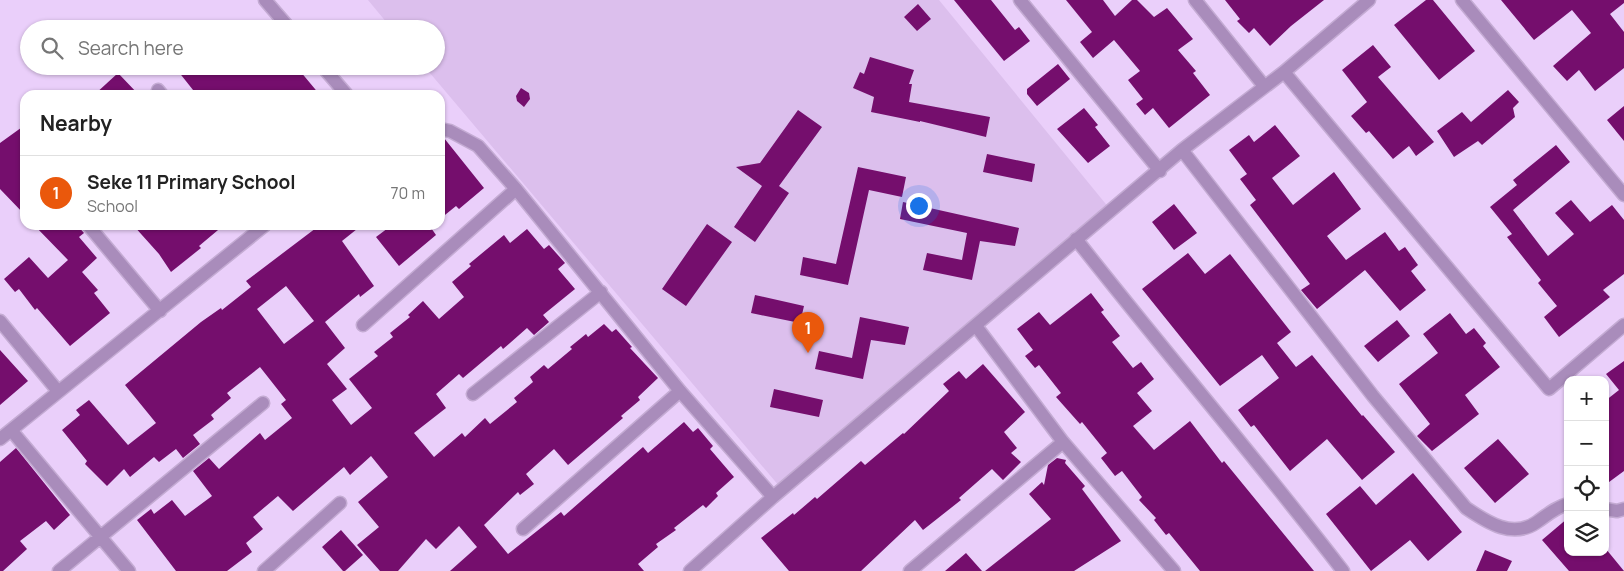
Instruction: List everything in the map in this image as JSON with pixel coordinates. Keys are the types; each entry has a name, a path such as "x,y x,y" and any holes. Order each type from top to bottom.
{"street":[{"path":"265,0 282,20"},
{"path":"1020,0 1160,171"},
{"path":"1195,0 1264,86"},
{"path":"1462,0 1624,195"},
{"path":"690,571 773,497 1076,239 1160,171 1182,150 1284,72 1364,2"},
{"path":"1284,72 1548,389 1624,324"},
{"path":"330,75 343,90"},
{"path":"445,130 478,146 601,292 680,391 773,497"},
{"path":"1182,150 1373,396 1466,508 1484,521 1514,531 1528,528 1564,505"},
{"path":"362,325 516,189"},
{"path":"92,230 160,311"},
{"path":"0,439 57,390 160,311 259,230"},
{"path":"1076,239 1135,314 1249,450 1344,571"},
{"path":"473,394 601,292"},
{"path":"0,321 57,390"},
{"path":"976,326 1063,442 1174,571"},
{"path":"523,528 680,391"},
{"path":"59,571 263,403"},
{"path":"11,430 129,571"},
{"path":"910,571 1063,442"},
{"path":"264,571 340,503"},
{"path":"1609,510 1617,511 1624,509"}],"shaded area":[{"path":"368,0 939,0 1114,214 785,493 432,75 445,75 445,20 385,20"}],"building":[{"path":"954,0 991,0 1015,30 1019,27 1030,41 1004,61"},
{"path":"1066,0 1103,0 1115,16 1132,0 1137,0 1154,17 1167,8 1193,39 1178,50 1196,71 1193,73 1210,95 1169,128 1153,108 1145,115 1136,104 1143,99 1128,80 1140,71 1114,40 1093,58 1080,42 1092,32"},
{"path":"1225,0 1324,0 1291,26 1270,46 1254,28 1249,33 1237,21 1240,19"},
{"path":"1426,0 1433,0 1475,51 1439,80 1394,25"},
{"path":"1501,0 1624,0 1624,3 1610,14 1624,32 1624,68 1595,91 1579,70 1567,81 1553,66 1591,33 1572,10 1534,40"},
{"path":"918,4 931,19 917,31 904,17"},
{"path":"1373,45 1391,67 1378,77 1434,142 1416,156 1409,146 1393,159 1369,131 1366,133 1351,116 1367,102 1342,70"},
{"path":"870,57 914,70 909,84 912,84 909,102 990,117 986,137 920,121 871,112 874,97 853,88 860,72 864,74"},
{"path":"1058,64 1070,79 1037,106 1027,94 1027,89"},
{"path":"116,75 120,75 134,90 99,90"},
{"path":"181,75 303,75 316,90 193,90"},
{"path":"521,88 529,93 530,99 524,107 517,101 516,96"},
{"path":"1508,90 1519,102 1513,108 1515,117 1482,145 1478,141 1454,157 1437,131 1462,112 1471,122"},
{"path":"1624,106 1624,141 1607,120"},
{"path":"1084,108 1098,125 1095,127 1110,146 1088,163 1057,129"},
{"path":"798,110 822,127 779,186 789,193 755,242 734,227 762,186 736,167 760,163"},
{"path":"1275,125 1300,156 1272,178 1293,205 1334,172 1361,209 1327,236 1346,260 1385,232 1399,251 1405,247 1418,265 1411,271 1426,290 1400,311 1365,270 1317,309 1301,290 1310,284 1250,205 1256,200 1240,179 1247,174 1229,150 1249,135 1254,142"},
{"path":"20,129 20,210 0,189 0,143"},
{"path":"445,139 484,188 459,209 456,206 445,215"},
{"path":"1556,145 1570,162 1513,210 1548,256 1574,234 1555,213 1571,200 1590,222 1612,205 1624,220 1624,274 1603,290 1610,297 1559,337 1544,317 1557,306 1538,283 1541,280 1507,237 1512,234 1490,207 1517,185 1513,180"},
{"path":"987,154 1035,164 1032,182 983,172"},
{"path":"858,167 906,177 902,197 869,190 848,285 800,275 803,257 836,264"},
{"path":"903,202 1019,228 1015,246 980,241 972,280 923,270 927,253 962,260 967,233 900,219"},
{"path":"1174,204 1197,233 1174,250 1152,222"},
{"path":"707,224 732,242 686,306 662,289"},
{"path":"527,229 544,249 549,245 565,263 558,269 575,289 543,315 549,322 534,335 527,328 503,349 501,346 463,378 459,374 436,394 446,408 414,433 434,457 462,433 465,437 485,418 490,424 517,402 514,398 533,382 530,377 544,365 548,369 572,349 570,347 586,334 588,337 604,324 612,332 616,329 632,347 630,348 658,378 638,397 640,400 621,416 623,418 568,465 554,449 526,474 534,484 520,495 518,492 484,525 508,554 561,512 564,516 643,447 648,453 684,422 693,432 698,428 713,446 710,449 734,477 716,493 718,496 706,508 703,505 674,528 676,530 656,544 658,547 638,564 644,571 450,571 477,547 459,526 436,549 426,539 398,571 380,571 357,545 379,527 358,502 388,477 371,456 350,475 344,467 293,511 278,496 253,517 263,529 246,543 252,552 227,571 176,571 137,520 151,509 154,514 172,500 185,516 212,496 193,471 209,458 219,469 260,433 265,440 292,418 281,404 286,400 260,367 227,393 231,398 211,415 214,419 193,435 200,444 183,458 176,449 159,462 154,457 130,477 124,469 107,486 85,464 87,461 62,430 80,415 76,410 89,400 128,445 156,423 125,385 201,322 221,308 222,310 251,287 246,281 313,230 356,230 342,241 374,286 360,297 359,294 325,322 345,348 327,364 347,389 332,400 351,425 372,408 349,379 378,356 374,352 393,337 390,333 410,317 408,315 423,301 439,319 464,297 452,282 471,266 469,264 504,235 510,243","holes":["286,286 314,321 284,344 257,309"]},
{"path":"39,230 81,230 84,233 79,237 97,258 82,272 98,290 94,293 110,313 70,346 37,308 35,310 19,289 15,292 4,279 29,257 48,278 68,260"},
{"path":"137,230 218,230 199,246 201,248 171,272 159,254"},
{"path":"385,230 432,230 436,235 399,266 376,237"},
{"path":"1188,253 1205,274 1230,254 1291,332 1277,343 1296,367 1312,355 1362,416 1395,452 1362,480 1327,439 1290,471 1254,425 1251,427 1238,410 1279,378 1262,355 1220,386 1142,289"},
{"path":"1091,293 1104,310 1101,312 1120,336 1112,342 1133,368 1141,362 1154,379 1137,393 1152,411 1133,426 1154,450 1190,421 1222,463 1224,461 1314,571 1200,571 1169,533 1166,535 1154,520 1156,518 1139,500 1142,497 1122,471 1115,476 1101,458 1107,453 1082,422 1080,424 1056,397 1061,393 1039,365 1035,368 1025,356 1033,350 1017,329 1039,312 1050,325"},
{"path":"755,295 804,306 800,323 751,313"},
{"path":"1450,313 1466,334 1474,328 1486,343 1483,346 1500,367 1465,395 1479,414 1432,451 1417,436 1430,424 1399,384 1438,353 1423,334"},
{"path":"860,317 909,327 905,345 871,340 863,379 815,369 819,351 852,358"},
{"path":"1397,320 1410,336 1378,362 1364,346"},
{"path":"0,350 28,381 0,405"},
{"path":"1624,361 1624,471 1609,482 1609,398 1619,390 1606,374"},
{"path":"983,364 1025,412 1004,432 1017,448 1011,453 1021,462 1003,480 992,469 959,498 961,500 923,530 915,520 861,571 789,571 761,538 793,513 794,515 815,497 817,499 861,461 865,465 904,434 949,391 943,384 959,371 966,379"},
{"path":"774,389 823,400 819,417 770,407"},
{"path":"1498,439 1529,474 1495,503 1464,468"},
{"path":"16,448 70,515 54,530 46,521 20,541 27,549 3,571 0,571 0,462"},
{"path":"1057,458 1066,460 1065,463 1085,486 1082,489 1121,541 1074,571 985,571 1051,519 1029,494 1042,482 1044,485 1048,465"},
{"path":"1413,473 1462,532 1428,561 1410,540 1371,571 1326,514 1360,486 1376,505"},
{"path":"1564,521 1564,556 1609,556 1609,553 1624,571 1569,571 1542,540"},
{"path":"341,530 363,555 345,571 322,547"},
{"path":"1485,550 1512,561 1507,571 1476,571"},
{"path":"966,553 982,571 945,571"}],"place":[{"name":"Seke 11 Primary School","path":"808,353"}]}
